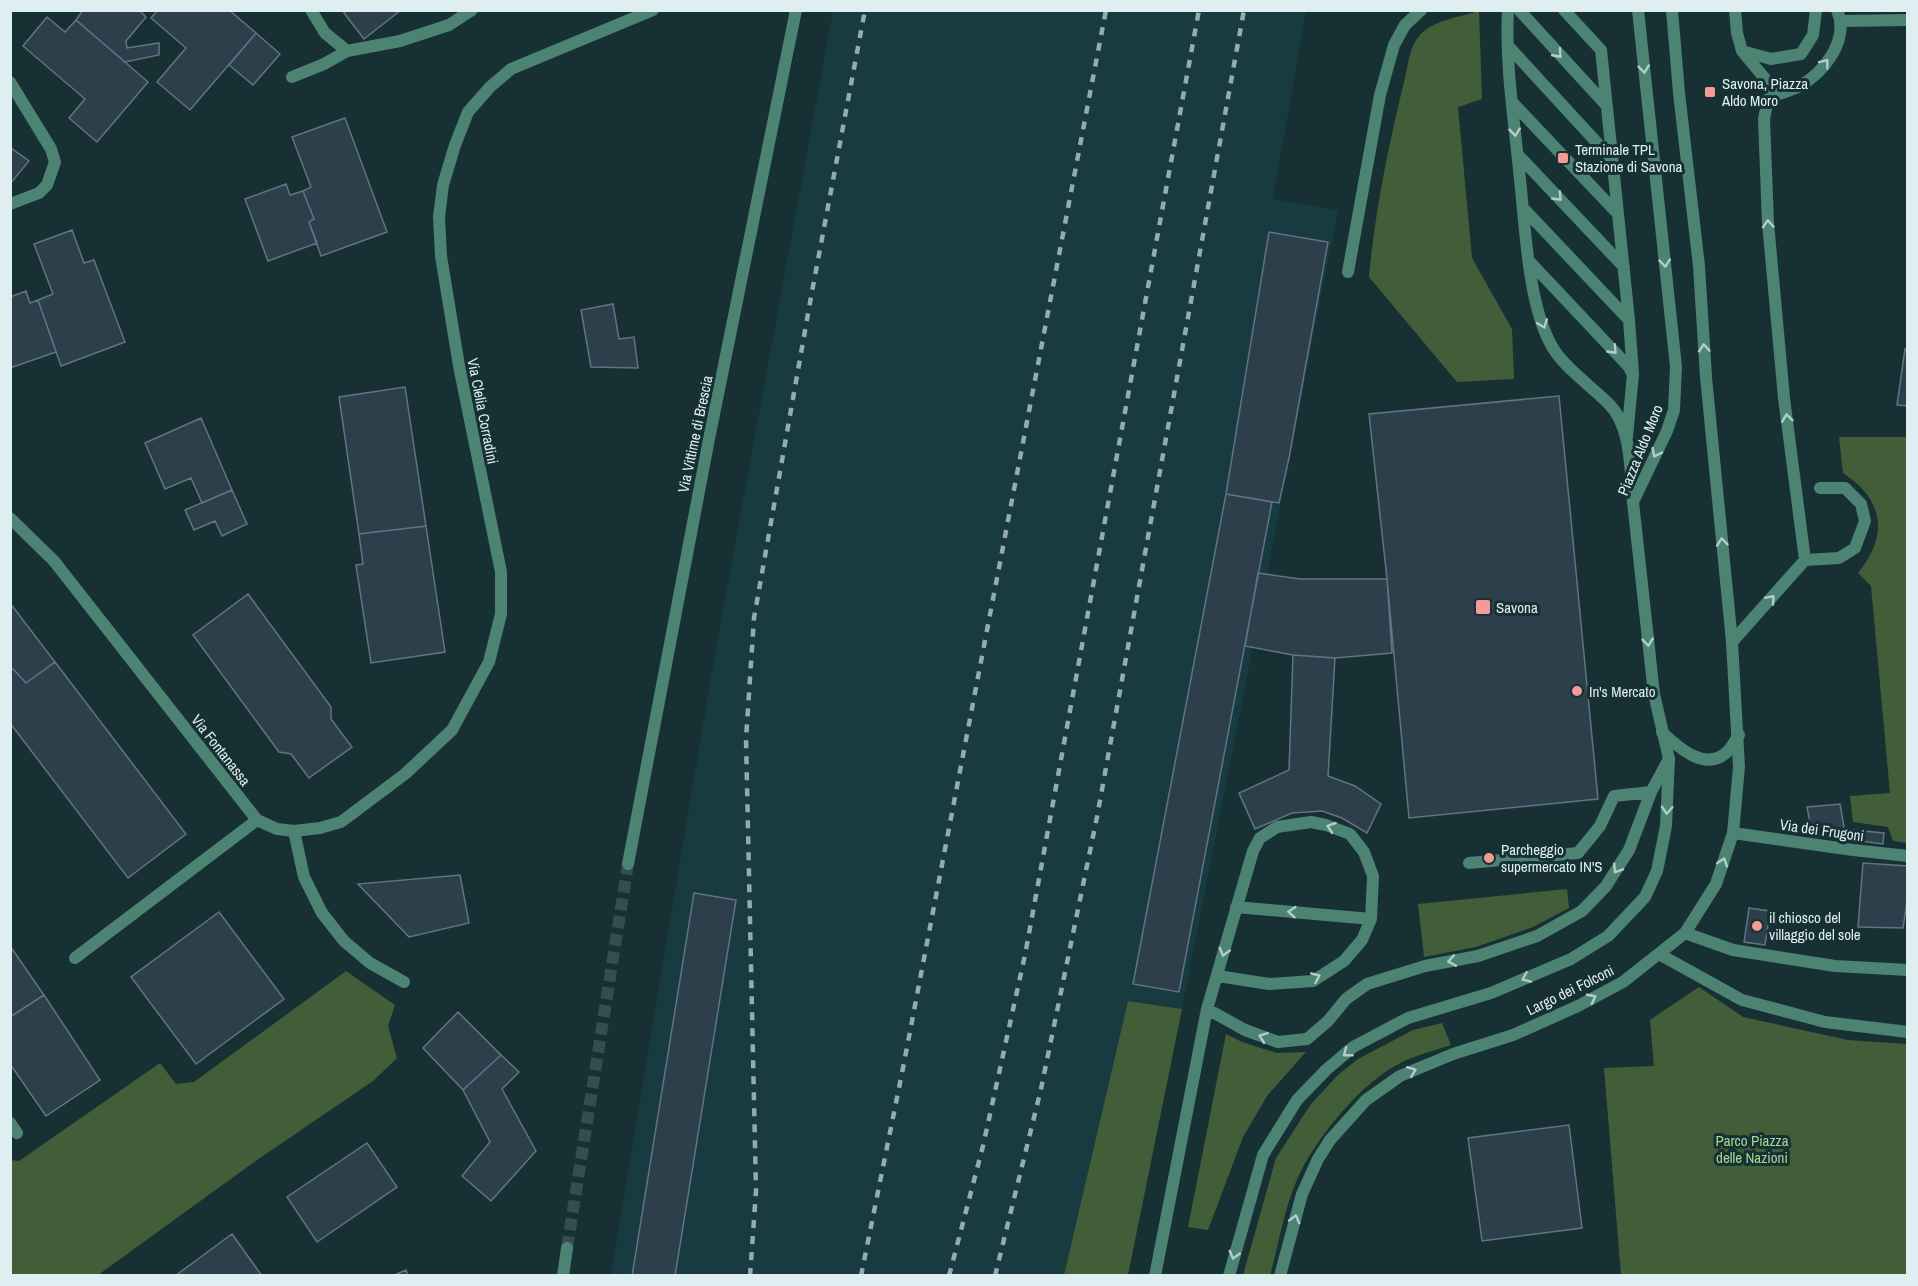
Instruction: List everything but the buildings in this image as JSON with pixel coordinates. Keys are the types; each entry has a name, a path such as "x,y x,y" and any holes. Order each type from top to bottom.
{"street":[{"path":"311,10 325,33 347,51"},
{"path":"292,77 324,64 347,51 400,41 449,25 472,10"},
{"name":"Via Clelia Corradini","path":"294,831 320,828 341,822 405,774 452,730 489,662 501,614 501,572 459,366 441,256 439,217 443,185 468,112 510,69 653,10"},
{"name":"Via Vittime di Brescia","path":"628,864 709,439 796,10"},
{"path":"1348,272 1368,160 1394,45 1405,26 1421,10"},
{"path":"1508,10 1512,102 1529,262 1540,319 1553,349 1610,405 1627,438"},
{"path":"1519,10 1606,106"},
{"path":"1564,10 1601,51 1633,374 1627,438 1633,502"},
{"name":"Piazza Aldo Moro","path":"1638,10 1676,367 1674,410 1667,431 1633,502 1654,694 1662,732"},
{"path":"1672,10 1699,266 1706,377 1732,642"},
{"path":"1735,10 1737,33 1742,51 1777,93"},
{"path":"1742,51 1771,59 1801,54 1813,35 1816,10"},
{"path":"1805,560 1785,398 1768,223 1764,119 1768,99 1777,93 1796,88 1811,79 1827,63 1837,44 1839,16 1908,20"},
{"path":"1509,47 1612,159"},
{"path":"10,82 51,149 55,162 47,185 39,193 10,204"},
{"path":"1512,102 1618,214"},
{"path":"1518,155 1624,267"},
{"path":"1524,209 1629,320"},
{"path":"1529,262 1629,367 1633,374"},
{"path":"1732,642 1805,560 1839,558 1855,548 1865,521 1861,504 1845,488 1820,488"},
{"name":"Via Fontanassa","path":"10,518 54,561 257,820"},
{"name":"Largo dei Folconi","path":"1280,1275 1302,1194 1314,1168 1330,1140 1366,1100 1400,1076 1453,1054 1513,1035 1578,1006 1623,982 1685,933 1716,884 1732,833 1739,767 1739,735 1732,642"},
{"path":"1662,732 1679,748 1696,758 1716,759 1729,751 1739,735"},
{"name":"Largo dei Folconi","path":"1229,1275 1263,1155 1297,1100 1326,1070 1353,1047 1408,1018 1491,993 1571,959 1608,936 1645,897 1657,871 1666,826 1670,759 1662,732"},
{"path":"1207,1009 1245,1030 1278,1042 1307,1039 1328,1021 1346,999 1367,984 1425,966 1478,956 1537,936 1582,910 1606,886 1629,850 1651,792 1670,759"},
{"path":"1469,863 1578,853 1600,826 1614,796 1651,792"},
{"path":"75,958 257,820 277,829 294,831 304,877 322,913 344,941 370,963 404,982"},
{"path":"1155,1275 1207,1009 1253,851 1260,838 1277,827 1311,822 1350,834 1364,852 1373,876 1371,920 1362,940 1344,961 1313,981 1269,984 1218,976"},
{"name":"Via dei Frugoni","path":"1732,833 1908,856"},
{"path":"1236,907 1371,920"},
{"path":"1685,933 1733,950 1834,966 1908,970"},
{"path":"1659,954 1742,1000 1825,1022 1908,1032"},
{"path":"563,1275 567,1248"}],"shaded area":[{"path":"833,11 1306,11 1273,199 1338,210 1182,1009 1128,1001 1064,1275 611,1276 714,659"}],"green space":[{"path":"1479,11 1482,99 1458,107 1472,258 1512,329 1514,379 1457,382 1369,277 1383,177 1408,61 1414,44 1420,35 1432,26"},
{"path":"1839,437 1907,437 1907,843 1893,841 1888,827 1853,822 1850,796 1890,793 1871,586 1858,573 1874,545 1878,532 1878,519 1867,495 1857,483 1843,473"},
{"path":"1567,889 1569,908 1533,927 1476,947 1424,957 1418,904"},
{"path":"346,971 395,1005 388,1026 397,1058 373,1081 257,1160 98,1275 11,1275 11,1160 19,1161 160,1063 176,1084 194,1082"},
{"name":"Parco Piazza delle Nazioni","path":"1699,987 1743,1017 1848,1040 1907,1044 1907,1275 1621,1275 1604,1068 1654,1066 1650,1020"},
{"path":"1128,1001 1182,1009 1128,1275 1064,1275"},
{"path":"1442,1023 1451,1045 1395,1066 1365,1088 1336,1119 1311,1154 1294,1187 1270,1275 1243,1275 1276,1158 1311,1104 1338,1075 1358,1059 1413,1030"},
{"path":"1226,1034 1242,1042 1277,1053 1306,1052 1267,1096 1243,1137 1208,1230 1188,1227"}],"tunnel":[{"path":"567,1248 628,864"}],"railway":[{"path":"750,1276 756,1191 746,739 754,618 865,10"},
{"path":"861,1276 1106,10"},
{"path":"949,1276 983,1146 1025,955 1199,10"},
{"path":"995,1276 1041,1089 1097,817 1244,10"}],"place":[{"name":"Savona, Piazza Aldo Moro","path":"1710,92"},
{"name":"Terminale TPL Stazione di Savona","path":"1563,158"},
{"name":"Savona","path":"1483,607"},
{"name":"In's Mercato","path":"1577,691"},
{"name":"Parcheggio supermercato IN'S","path":"1489,858"},
{"name":"il chiosco del villaggio del sole","path":"1757,926"}]}
